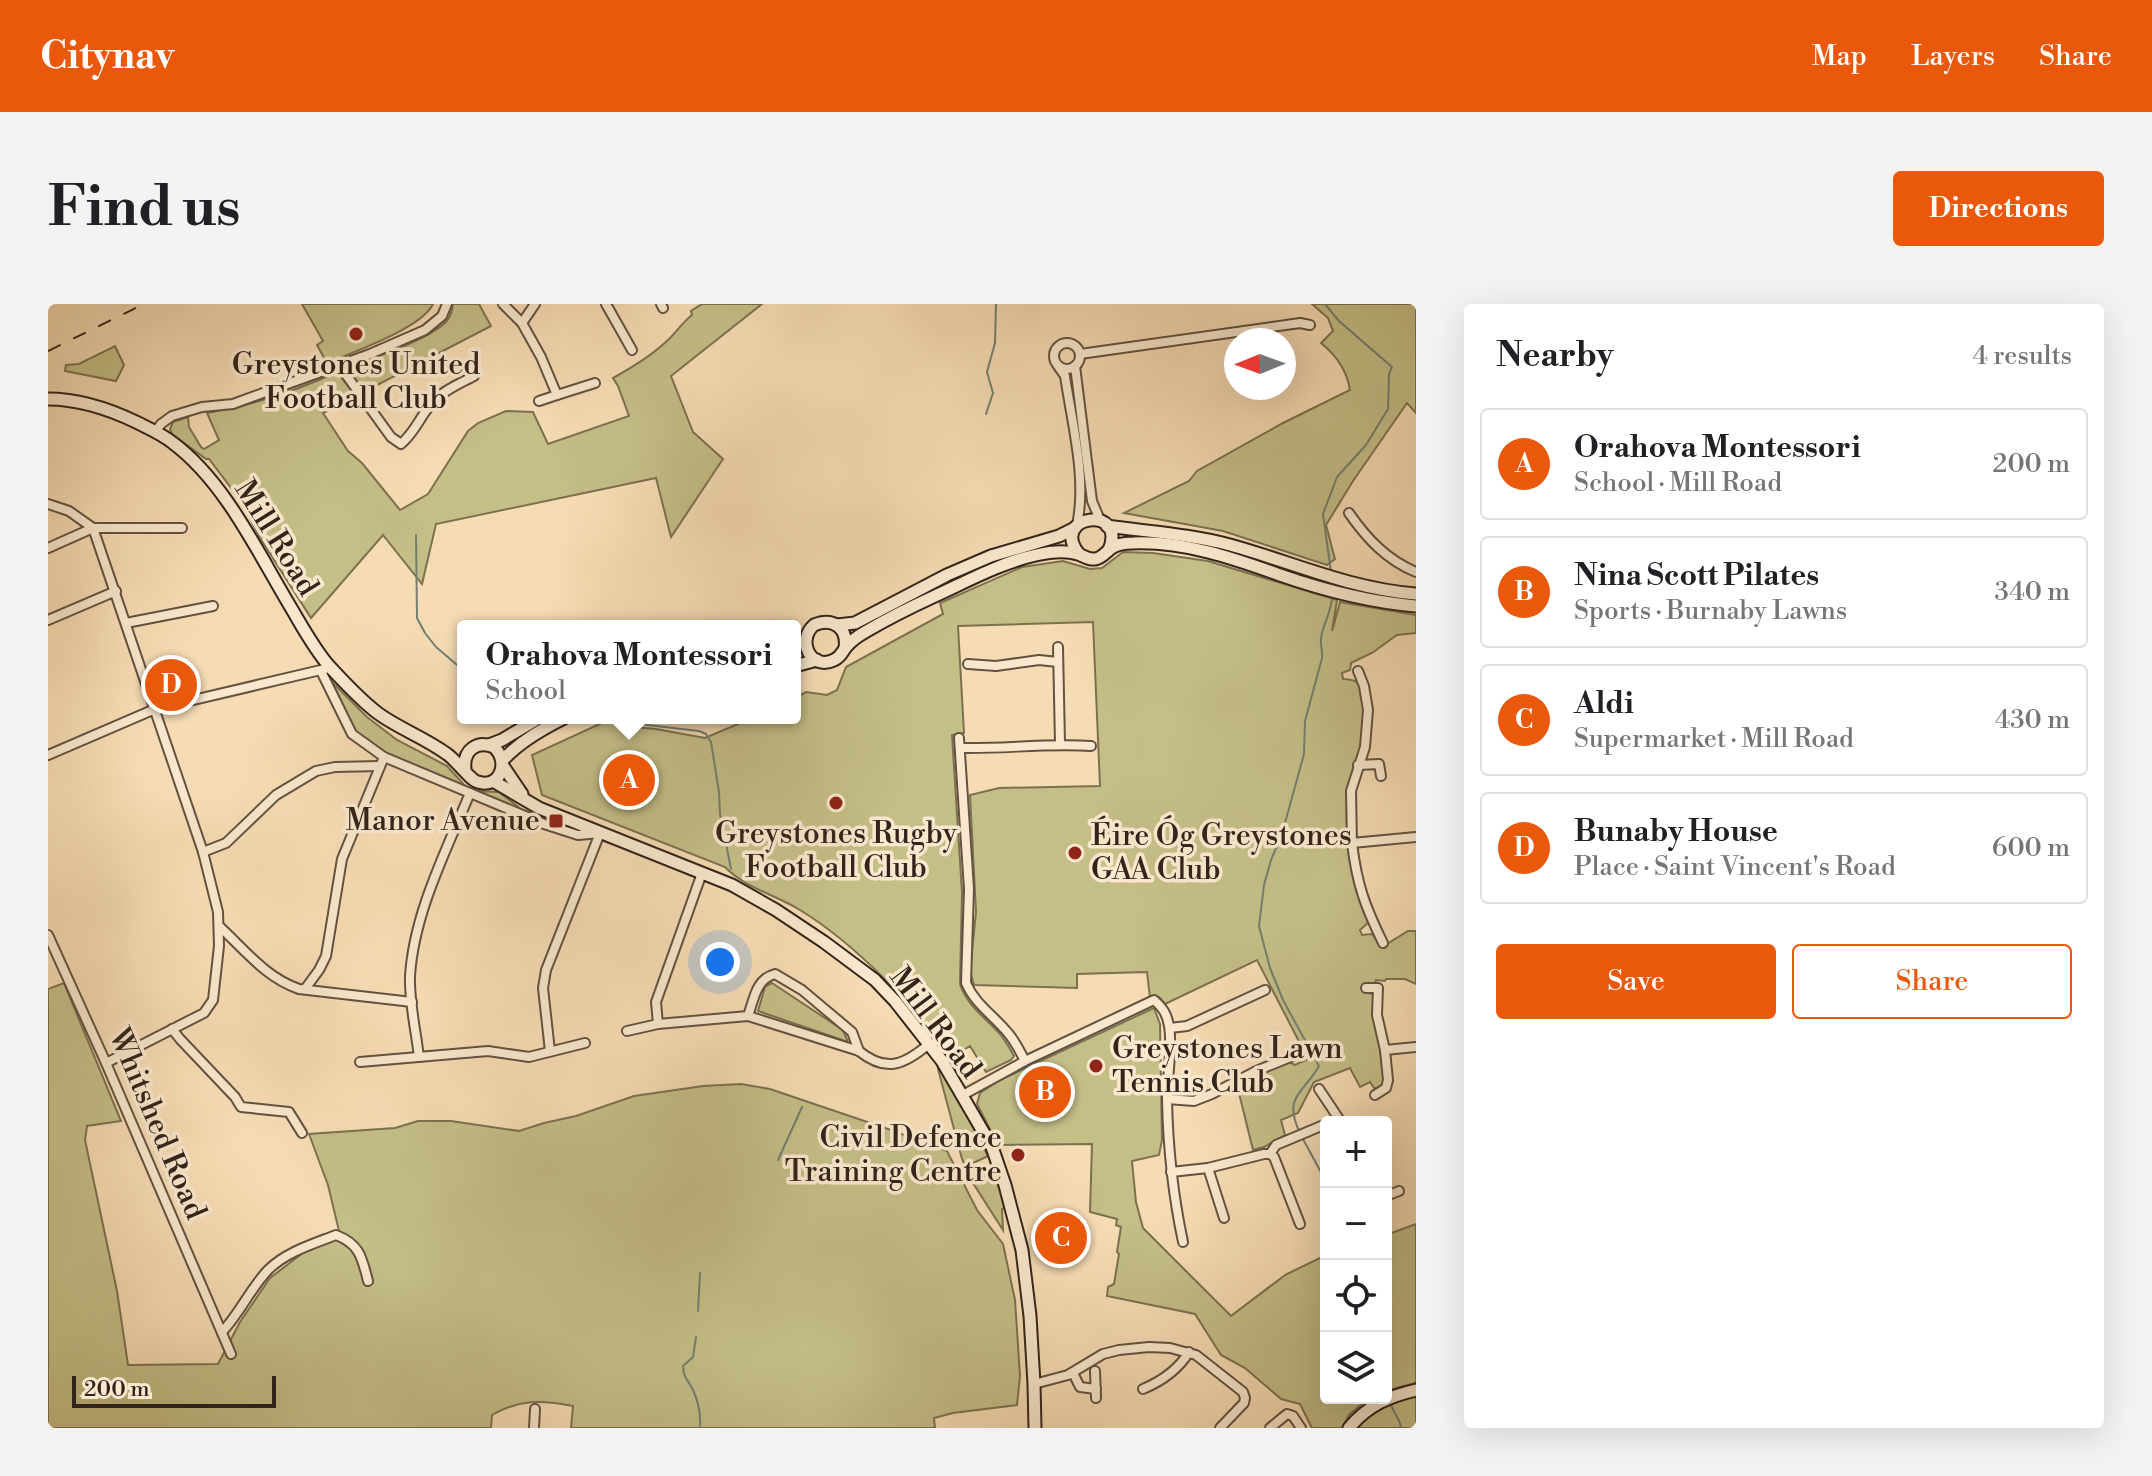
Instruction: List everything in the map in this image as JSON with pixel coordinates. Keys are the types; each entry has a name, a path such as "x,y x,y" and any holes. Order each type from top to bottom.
{"main road":[{"name":"Mill Road","path":"48,399 101,408 126,417 173,443 205,473 227,502 325,668 377,713 436,746 465,769"},
{"path":"817,660 808,652 805,643 808,631 814,625 824,621 837,625 855,623 947,575 991,556 1059,536 1089,519 1197,537 1251,551 1314,573 1339,586 1416,606"},
{"path":"1104,523 1112,538 1109,550"},
{"path":"1076,527 1072,542 1079,554"},
{"path":"801,664 836,659 856,637 873,627 968,579 1008,563 1038,554 1060,552 1095,559 1117,545 1131,543 1201,550 1316,586 1416,594"},
{"path":"837,625 845,634 845,648"},
{"path":"801,646 805,643"},
{"path":"489,745 529,724"},
{"path":"503,763 499,752 481,744 469,750 464,760 470,778 479,783 493,781 501,773 510,752 554,724"},
{"name":"Mill Road","path":"436,746 469,750"},
{"name":"Mill Road","path":"503,763 525,798"},
{"name":"Mill Road","path":"493,781 539,808 732,885 824,942 875,980 895,1001 942,1061 992,1147 1005,1185 1022,1250 1030,1316 1035,1428"},
{"path":"1349,1428 1378,1402 1416,1390"}],"street":[{"path":"155,432 172,416 202,407 233,404 425,330 442,316 447,304"},
{"path":"503,304 522,323 557,395"},
{"path":"522,323 535,304"},
{"path":"606,304 632,350"},
{"path":"1080,354 1300,323 1310,325"},
{"path":"1058,366 1066,369 1075,366 1079,360 1080,354 1072,344 1060,344 1053,354 1058,366 1065,376 1081,484 1082,503 1076,527"},
{"path":"339,365 391,437 401,444 412,434 437,397 474,376"},
{"path":"1075,366 1092,501 1104,523"},
{"path":"539,401 595,383"},
{"path":"48,504 69,511 93,528 203,852 220,927 213,1000 204,1013 106,1063"},
{"path":"1349,513 1374,545 1416,572"},
{"path":"48,548 93,528 182,528"},
{"path":"48,620 116,591"},
{"path":"126,623 213,606"},
{"path":"1058,647 1060,744"},
{"path":"968,664 996,666 1039,660 1058,662"},
{"path":"48,755 155,709 325,668 352,734 382,762 578,835 600,833 546,970 543,988 550,1051"},
{"path":"1358,671 1368,710 1365,747 1351,791 1352,843 1356,874 1366,908 1383,943"},
{"path":"959,738 969,889 966,983 972,997 1008,1032 1025,1061"},
{"path":"960,748 996,749 1060,744 1091,746"},
{"path":"1358,765 1379,760 1381,776"},
{"path":"203,852 226,843 276,795 316,771 382,762"},
{"path":"305,989 326,956 342,859 382,762"},
{"path":"419,1057 410,978 417,932 470,793"},
{"path":"1352,843 1416,837"},
{"path":"658,1024 656,1002 702,873"},
{"path":"220,927 267,973 284,984 412,1002"},
{"name":"Whitshed Road","path":"48,935 231,1354"},
{"path":"748,1016 761,981 775,974 802,990 852,1032 859,1051"},
{"path":"1366,988 1378,988 1377,1015 1388,1080 1386,1088 1375,1095"},
{"path":"1170,1028 1187,1026 1265,990"},
{"path":"961,1096 1025,1061 1154,1000 1165,1009 1170,1028 1167,1099 1171,1172 1183,1242"},
{"path":"627,1031 658,1024 748,1016 859,1051 871,1061 891,1066 929,1044"},
{"path":"172,1029 241,1107 289,1112 302,1133"},
{"path":"360,1062 488,1051 529,1057 585,1043"},
{"path":"1385,1050 1416,1047"},
{"path":"1167,1099 1194,1101 1293,1056"},
{"path":"1319,1089 1331,1116"},
{"path":"1270,1154 1276,1145 1320,1127"},
{"path":"1171,1172 1208,1168 1270,1154 1274,1157 1300,1224"},
{"path":"1208,1168 1224,1218"},
{"path":"1392,1192 1399,1191"},
{"path":"222,1332 235,1319 269,1269 296,1251 336,1235 349,1240 356,1247 368,1281"},
{"path":"1034,1384 1073,1373 1103,1354 1119,1350 1149,1347 1189,1352 1243,1392 1244,1403 1220,1428"},
{"path":"1143,1389 1159,1382 1181,1365 1189,1352"},
{"path":"1073,1373 1080,1387 1096,1393 1095,1371"},
{"path":"534,1428 535,1409"},
{"path":"1270,1428 1287,1414 1293,1416 1301,1428"}],"shaded area":[{"name":"Greystones United Football Club","path":"302,304 433,304 415,322 401,330 327,363 317,345 323,341"},
{"path":"453,304 479,304 491,326 362,393 346,368 399,348 437,329 446,322"},
{"path":"702,304 762,304 671,376 693,432 723,459 671,537 656,478 436,524 422,584 383,535 311,618 260,538 241,501 209,459 172,434 170,429 173,422 188,417 189,427 204,449 219,440 207,413 274,397 337,372 356,396 323,413 348,451 362,463 400,510 428,494 468,431 478,423 506,411 533,412 548,444 629,416 613,378 657,349 692,315 691,311"},
{"path":"1312,304 1416,304 1416,413 1407,403 1326,525 1335,559 1327,565 1223,531 1124,513 1189,481 1197,471 1283,423 1350,390 1340,364 1321,343 1333,331 1328,318"},
{"path":"115,346 124,365 116,381 65,371 66,365 79,364"},
{"path":"1123,552 1208,561 1337,600 1332,631 1340,602 1416,615 1416,633 1397,635 1351,663 1350,670 1342,673 1343,679 1355,681 1361,687 1366,719 1349,788 1347,810 1352,871 1368,923 1360,930 1362,935 1372,934 1382,947 1408,931 1416,931 1416,984 1405,979 1386,979 1376,980 1375,984 1364,987 1363,992 1373,994 1374,998 1384,1083 1381,1088 1374,1088 1370,1082 1360,1087 1350,1068 1314,1082 1298,1113 1281,1120 1285,1135 1264,1147 1253,1150 1237,1085 1287,1061 1295,1065 1308,1059 1257,960 1165,1004 1159,997 1150,998 1147,972 1077,974 1077,988 974,985 970,971 976,912 970,795 999,788 1100,786 1093,622 958,626 964,733 952,735 962,892 960,984 972,1005 1000,1034 1014,1056 986,1072 970,1046 950,1058 920,1018 882,977 841,940 800,910 751,886 725,867 542,795 532,755 599,724 656,729 705,738 738,724 801,724 801,695 806,692 827,695 837,690 846,667 943,614 940,603 1022,567 1063,561 1090,569 1102,568"},
{"path":"329,681 367,717 397,740 447,766 466,787 474,791 499,792 521,809 571,830 549,824 392,758 354,732"},
{"path":"64,983 121,1121 87,1126 85,1140 117,1291 128,1365 218,1364 240,1322 270,1278 329,1233 339,1231 328,1185 309,1134 395,1128 418,1121 451,1121 519,1131 634,1096 741,1084 770,1089 947,1151 977,1210 1003,1244 1015,1300 1020,1376 1017,1405 934,1418 935,1428 571,1428 573,1406 541,1402 512,1406 492,1415 491,1428 48,1428 48,989"},
{"path":"772,983 843,1030 848,1042 758,1011 765,987"},
{"path":"1154,1008 1160,1024 1162,1140 1159,1155 1132,1161 1136,1202 1143,1228 1231,1316 1285,1275 1320,1258 1320,1404 1362,1404 1349,1415 1342,1428 1312,1428 1300,1404 1281,1399 1245,1368 1221,1355 1195,1314 1107,1296 1108,1287 1114,1284 1121,1227 1116,1225 1117,1219 1090,1212 1092,1144 998,1145 977,1104 980,1093 1000,1080"},
{"path":"940,1068 988,1156 969,1165 975,1180 980,1178 979,1175 991,1170 994,1172 1004,1204 1003,1230 973,1183 962,1159"},
{"path":"1416,1224 1416,1383 1392,1389 1392,1260 1392,1233"},
{"path":"1416,1394 1416,1428 1354,1426 1369,1412"}],"waterway":[{"path":"986,414 993,393 987,372 995,343 996,304"},
{"path":"1325,304 1339,321 1392,367 1388,409 1366,445 1337,477 1323,514 1331,572"},
{"path":"416,535 417,618 436,647 457,665"},
{"path":"1300,1133 1295,1121 1294,1103 1319,1066 1283,1000 1270,968 1259,926 1264,885 1304,754 1305,721 1322,658 1321,638 1332,594"},
{"path":"639,724 706,734 711,742 731,869"},
{"path":"778,1160 802,1107"},
{"path":"1303,1139 1323,1176 1326,1188"},
{"path":"698,1311 700,1273"},
{"path":"696,1337 693,1357 683,1366 698,1403 700,1428"},
{"path":"1391,1404 1401,1428"}],"railway":[{"path":"48,351 144,304"}],"place":[{"name":"Greystones United Football Club","path":"356,334"},
{"name":"Bunaby House","path":"171,685"},
{"name":"Orahova Montessori","path":"629,780"},
{"name":"Greystones Rugby Football Club","path":"836,803"},
{"name":"Manor Avenue","path":"556,821"},
{"name":"Éire Óg Greystones GAA Club","path":"1075,853"},
{"name":"Greystones Lawn Tennis Club","path":"1096,1066"},
{"name":"Nina Scott Pilates","path":"1045,1092"},
{"name":"Civil Defence Training Centre","path":"1018,1155"},
{"name":"Aldi","path":"1061,1238"}]}
